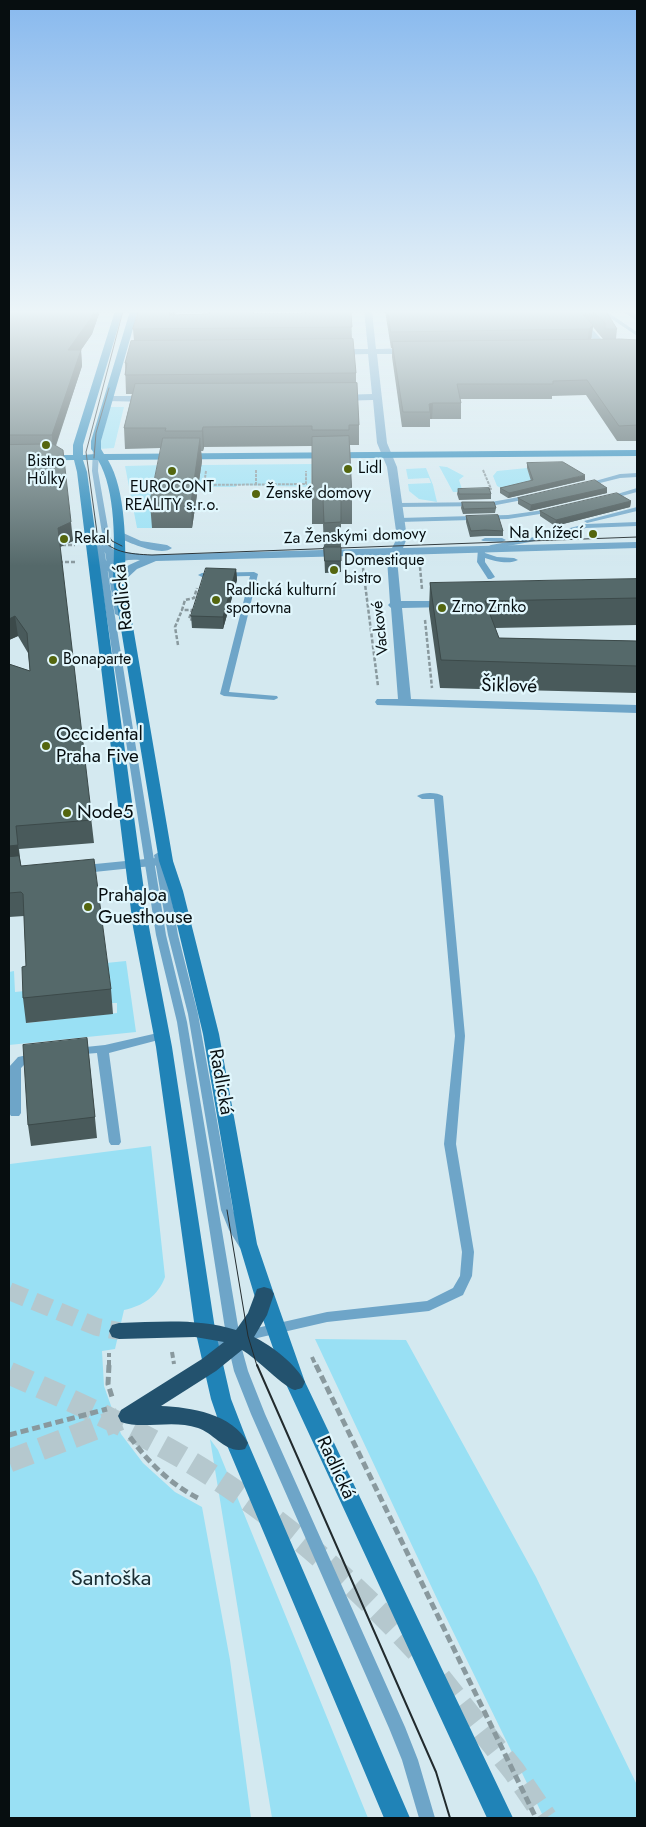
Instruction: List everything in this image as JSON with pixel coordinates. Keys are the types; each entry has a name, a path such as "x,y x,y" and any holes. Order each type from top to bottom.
{"highway":[{"path":"119,1331 208,1346 235,1339 260,1312 264,1294"},
{"path":"127,1424 208,1346 235,1339 261,1350 295,1382"},
{"path":"127,1424 159,1413 198,1418 221,1428 237,1443"}],"main road":[{"name":"Radlická","path":"93,396 78,445 78,458 109,555 119,580 152,863 141,927 162,1036 208,1346 221,1399 237,1443 397,1818"},
{"path":"97,455 96,441 109,399"},
{"path":"9,458 78,458 97,455 637,453"},
{"name":"Radlická","path":"97,455 108,470 120,536 96,580 152,863 176,891 211,1034 252,1256 295,1382 500,1818"}],"street":[{"path":"329,398 378,397"},
{"name":"Vackové","path":"378,397 382,440 392,467 398,506 398,547 392,559 394,605 405,703"},
{"path":"109,399 161,399"},
{"path":"120,536 166,553"},
{"name":"Za Ženskými domovy","path":"166,553 398,547 451,539 483,549 511,544 545,547"},
{"name":"Za Ženskými domovy","path":"398,547 420,550 637,545"},
{"path":"96,580 109,555 166,553"},
{"path":"119,580 140,564 166,553"},
{"path":"394,605 462,604"},
{"name":"Šiklové","path":"381,702 637,709"},
{"path":"56,871 152,863"}],"lane":[{"path":"97,455 161,935 182,1022 242,1371 258,1414 398,1727 427,1818"},
{"path":"576,487 620,476 637,475"},
{"path":"597,500 637,490"},
{"path":"398,506 497,504 542,495"},
{"path":"399,520 525,516 559,509"},
{"path":"483,549 515,538 637,509"},
{"path":"420,550 511,544 591,525 637,524"},
{"path":"483,549 496,560 514,560"},
{"path":"483,549 481,562 491,576"},
{"path":"202,575 254,574 224,694 274,698"},
{"path":"235,1339 327,1317 430,1306 458,1291 466,1276 468,1252 450,1144 460,1036 459,1017 438,796 422,796"},
{"path":"152,863 193,1014 226,1210 235,1230 252,1256"},
{"path":"67,1054 104,1049 162,1036"},
{"path":"104,1049 115,1142"},
{"path":"14,1113 15,1067 22,1060 49,1056"}],"path":[{"path":"206,470 204,484 306,484 306,469"},
{"path":"57,545 76,545"},
{"path":"362,560 381,702"},
{"path":"59,562 79,562"},
{"path":"178,645 175,627 185,600"},
{"path":"182,610 192,610 189,620 194,620"},
{"path":"295,1324 536,1818"},
{"path":"109,1353 108,1384 110,1392"},
{"path":"9,1435 102,1410"},
{"path":"127,1424 139,1449 166,1477 188,1494 200,1499"}],"green space":[{"path":"110,407 124,407 114,448 99,449"},
{"path":"312,464 311,487 237,485 236,487 198,487 201,465"},
{"path":"164,465 152,528 137,528 125,466"},
{"path":"439,466 447,467 464,476 459,480 463,492 453,492"},
{"path":"426,468 433,485 437,502 419,499 409,491 408,484 431,483 429,478 408,479 406,469"},
{"path":"527,468 530,476 561,475 503,489 497,486 493,476 497,471"},
{"path":"126,961 136,1032 9,1045 9,972 14,971 15,992 25,991 27,1023 117,1013 117,1003 112,1003 106,963"},
{"name":"Santoška","path":"151,1146 165,1277 154,1295 137,1306 124,1310 115,1349 102,1351 104,1386 121,1434 143,1463 175,1492 202,1507 230,1660 251,1818 9,1818 9,1148 10,1164"},
{"path":"315,1339 406,1340 536,1577 637,1785 637,1818 544,1818 439,1603"},
{"path":"210,1439 218,1450 368,1818 272,1818"}],"building":[{"path":"9,396 65,396 52,435 9,435"},
{"path":"132,396 358,396 359,425 349,425 349,430 312,430 312,426 203,427 202,431 165,431 166,428 124,428"},
{"path":"401,396 460,396 461,403 429,404 430,412 403,412"},
{"path":"598,396 637,396 637,425 619,426"},
{"path":"349,436 352,499 341,499 341,522 324,523 323,499 312,499 312,437"},
{"path":"163,438 200,438 191,503 150,503"},
{"path":"53,444 63,450 71,522 58,528 92,820 16,826 18,845 9,846 9,664 30,671 27,633 15,616 9,619 9,445"},
{"path":"563,462 585,475 509,493 500,488 533,480 527,463"},
{"path":"595,480 607,488 531,505 518,498"},
{"path":"489,488 491,494 459,494 458,489"},
{"path":"617,493 631,501 556,520 540,511"},
{"path":"462,502 494,502 496,508 464,509"},
{"path":"498,515 503,531 471,531 466,516"},
{"path":"324,547 341,547 341,561 325,561"},
{"name":"Radlická kulturní sportovna","path":"206,568 236,569 223,617 191,616"},
{"path":"637,579 637,598 485,601 499,638 637,641 637,666 441,660 430,583"},
{"path":"19,856 21,866 94,859 111,989 23,998 22,967 26,966 23,894 21,892 9,893 9,857"},
{"path":"87,1038 95,1117 28,1125 23,1045"}],"tunnel":[{"path":"9,1291 97,1327 119,1331"},
{"path":"9,1373 114,1421"},
{"path":"114,1421 120,1419"},
{"path":"9,1461 114,1421"},
{"path":"114,1421 197,1466 249,1500 324,1560 372,1604 417,1651"},
{"path":"440,1678 514,1771 546,1818"}],"tram line":[{"path":"97,533 86,452 101,396"},
{"path":"94,458 96,433 107,396"},
{"path":"105,529 112,541 122,546"},
{"path":"97,533 108,545 121,551 152,555 637,537"},
{"path":"97,533 98,540"},
{"path":"227,1210 248,1336 257,1366"},
{"path":"257,1365 436,1772 450,1818"}],"place":[{"name":"Bistro Hůlky","path":"46,445"},
{"name":"Lidl","path":"348,469"},
{"name":"EUROCONT REALITY s.r.o.","path":"172,471"},
{"name":"Ženské domovy","path":"256,494"},
{"name":"Na Knížecí","path":"593,534"},
{"name":"Rekal","path":"64,539"},
{"name":"Domestique bistro","path":"334,570"},
{"name":"Radlická kulturní sportovna","path":"216,600"},
{"name":"Zrno Zrnko","path":"442,608"},
{"name":"Bonaparte","path":"53,660"},
{"name":"Occidental Praha Five","path":"46,746"},
{"name":"Node5","path":"67,813"},
{"name":"PrahaJoa Guesthouse","path":"88,907"}]}
